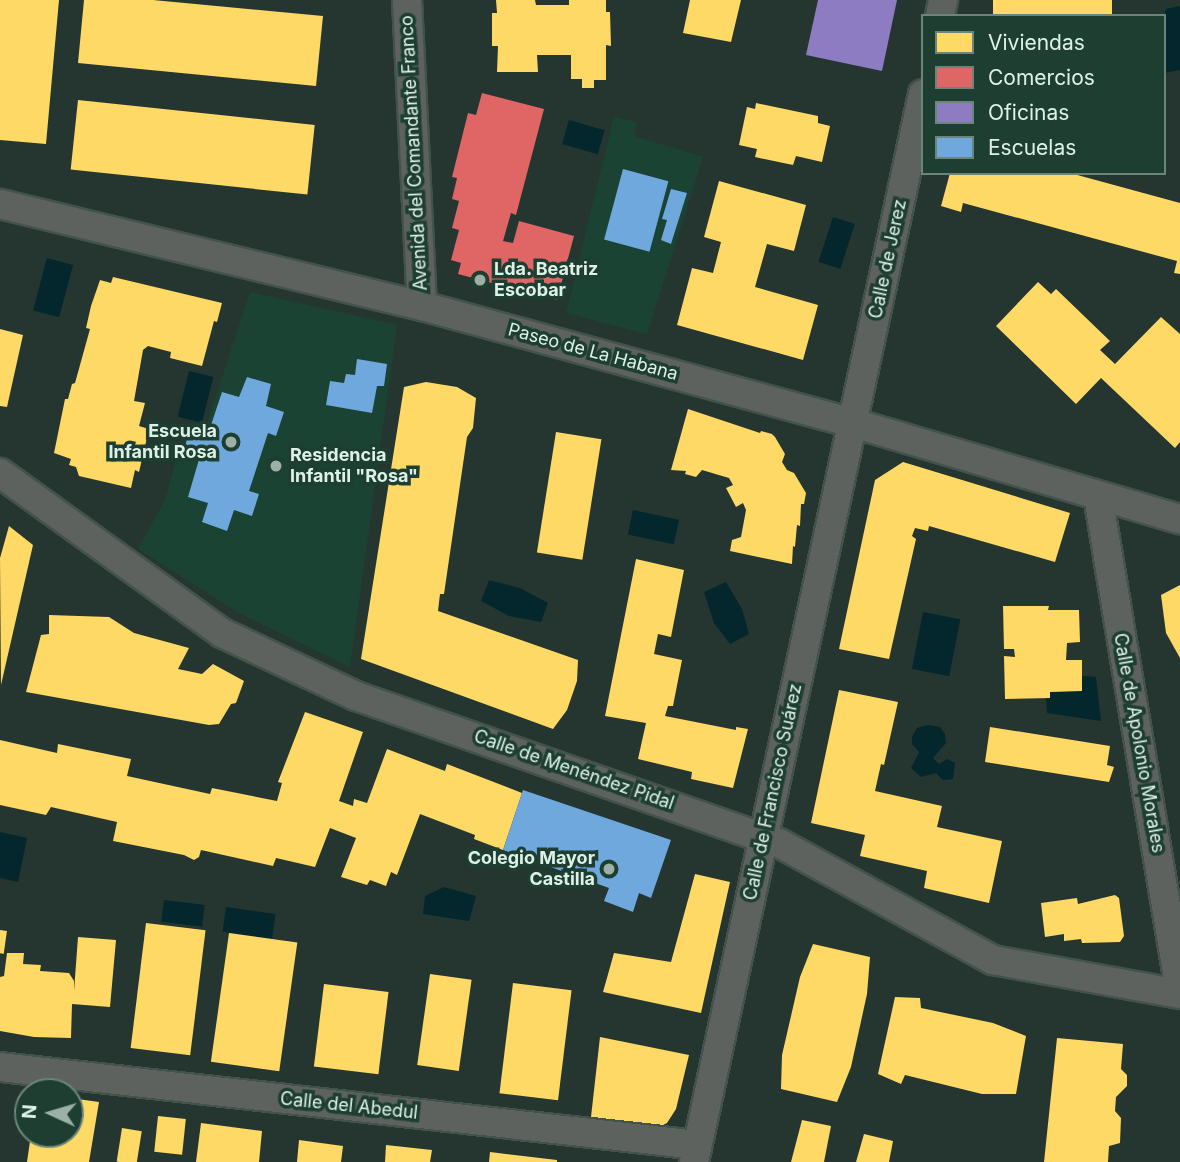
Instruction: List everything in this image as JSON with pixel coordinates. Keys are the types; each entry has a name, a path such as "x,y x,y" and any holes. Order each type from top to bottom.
{"street":[{"name":"Avenida del Comandante Franco","path":"407,0 422,306"},
{"name":"Calle de Jerez","path":"853,423 921,103"},
{"name":"Paseo de La Habana","path":"0,204 422,306 853,423 1180,519"},
{"name":"Calle de Francisco Suárez","path":"696,1154 853,423"},
{"name":"Calle de Menéndez Pidal","path":"0,473 222,633 356,696 764,837 993,960 1180,992"},
{"name":"Calle de Apolonio Morales","path":"1098,496 1180,992"},
{"name":"Calle del Abedul","path":"0,1067 696,1154"}],"shaded area":[{"path":"614,117 637,122 634,136 703,157 647,334 566,313"},
{"name":"Residencia Infantil \"Rosa\"","path":"250,292 397,325 350,667 241,614 138,549 165,500 186,425 205,430"}],"water":[{"path":"1180,6 1180,70 1166,73 1165,14 1166,9"},
{"path":"569,120 605,130 598,154 562,144"},
{"path":"833,217 855,224 840,269 818,262"},
{"path":"47,258 73,265 59,317 33,310"},
{"path":"189,371 213,377 202,423 178,417"},
{"path":"633,510 679,520 674,544 628,534"},
{"path":"489,580 520,588 548,603 541,622 509,616 481,601"},
{"path":"726,582 742,609 749,634 730,644 714,623 704,592"},
{"path":"923,612 960,619 949,676 912,669"},
{"path":"1082,676 1096,677 1101,721 1047,713 1046,698 1050,692 1082,691"},
{"path":"928,725 940,727 945,734 946,743 933,758 939,764 947,759 955,763 953,779 943,780 936,773 921,777 911,768 919,752 912,744 912,737 917,728"},
{"path":"0,832 27,838 18,882 0,878"},
{"path":"444,887 476,896 469,921 423,914 425,896"},
{"path":"164,900 205,905 202,927 161,922"},
{"path":"226,907 276,914 272,939 223,932"}],"building: Viviendas":[{"path":"0,0 59,0 46,144 0,140"},
{"path":"84,0 153,0 323,16 316,86 78,63"},
{"path":"496,0 535,0 536,5 569,5 569,0 606,0 606,12 610,12 611,46 606,45 606,80 594,80 594,88 582,88 582,79 571,79 571,55 537,55 538,72 497,72 498,46 492,46 492,13 497,13"},
{"path":"690,0 741,0 731,42 683,33"},
{"path":"993,0 1112,0 1112,14 993,14"},
{"path":"78,100 315,125 307,194 71,170"},
{"path":"756,103 818,116 818,123 830,126 822,162 796,156 793,165 755,157 757,149 739,145 747,107 755,109"},
{"path":"949,175 1077,175 1180,203 1180,274 1174,273 1177,261 963,203 961,212 941,206"},
{"path":"719,181 806,205 794,251 767,244 755,287 818,305 803,360 677,325 692,268 713,273 721,242 704,237"},
{"path":"113,277 222,303 217,322 214,321 202,366 170,358 171,352 148,346 143,350 134,401 145,403 139,426 149,429 139,472 135,470 131,488 79,476 76,467 69,465 71,459 54,453 65,399 68,399 72,384 75,383 90,329 86,328 91,306 100,280 111,283"},
{"path":"1038,282 1051,294 1056,289 1110,341 1100,350 1115,364 1161,317 1180,334 1180,442 1175,448 1101,378 1076,404 996,326"},
{"path":"0,329 23,335 7,407 0,406"},
{"path":"426,382 457,387 476,398 473,428 467,437 444,594 440,594 438,611 578,660 577,681 567,710 553,729 361,659 404,387"},
{"path":"688,409 775,437 785,454 782,462 787,470 794,473 806,493 804,504 801,504 800,526 797,525 792,564 730,551 732,540 741,537 746,510 743,503 736,507 726,488 733,485 729,478 702,470 696,477 685,474 686,471 671,470"},
{"path":"556,432 601,439 582,560 537,552"},
{"path":"903,462 1070,513 1055,562 929,526 928,531 915,528 912,536 916,539 889,659 839,649 875,480"},
{"path":"9,526 33,545 1,685 0,558"},
{"path":"636,559 684,570 671,637 658,634 654,654 682,660 673,706 668,706 665,716 736,730 736,727 748,729 733,788 691,779 692,772 638,759 646,723 605,716"},
{"path":"1180,585 1180,658 1166,633 1161,595"},
{"path":"1003,606 1049,606 1048,610 1079,610 1080,642 1067,643 1066,660 1082,660 1082,691 1050,692 1050,698 1005,699 1004,656 1015,657 1014,649 1004,649"},
{"path":"49,615 109,617 134,633 189,648 178,669 202,674 213,664 244,681 236,703 231,704 219,724 209,725 26,692 41,635 49,634"},
{"path":"839,690 898,702 884,765 881,764 875,791 942,806 937,827 1002,841 989,903 924,888 927,871 860,856 865,835 811,823"},
{"path":"305,712 363,732 339,801 353,806 354,799 367,803 387,749 445,771 447,764 522,793 503,850 474,839 475,835 420,814 397,875 391,872 386,886 370,880 367,885 341,877 356,838 330,828 315,867 276,858 273,866 201,850 199,857 194,860 184,855 113,841 117,822 51,807 46,815 0,805 0,740 57,753 58,744 131,759 127,776 210,794 212,788 277,801 282,783 278,782"},
{"path":"990,727 1110,746 1107,765 1114,767 1109,782 985,762"},
{"path":"695,874 730,882 701,1013 603,992 614,953 671,962"},
{"path":"1115,895 1119,898 1124,936 1120,942 1082,943 1081,939 1064,941 1064,934 1045,937 1041,903 1077,898 1078,904"},
{"path":"146,923 206,930 190,1055 131,1048"},
{"path":"0,930 7,931 4,954 0,953"},
{"path":"229,933 297,943 279,1071 211,1062"},
{"path":"78,937 116,940 110,1007 72,1004 71,1038 34,1037 0,1031 0,977 4,976 7,953 24,953 23,964 41,965 40,971 69,973 74,981 74,991"},
{"path":"813,944 870,957 867,994 851,1067 837,1102 781,1089 782,1055 800,977"},
{"path":"430,974 472,980 459,1071 417,1065"},
{"path":"513,983 572,990 558,1100 499,1093"},
{"path":"324,984 389,992 378,1074 314,1066"},
{"path":"895,997 920,998 921,1008 993,1023 1026,1036 1016,1094 982,1094 905,1075 901,1084 878,1074"},
{"path":"600,1037 689,1055 676,1109 667,1123 655,1129 591,1117"},
{"path":"1057,1038 1123,1044 1121,1069 1127,1075 1127,1086 1116,1097 1115,1111 1121,1118 1120,1143 1109,1146 1108,1162 1044,1162"},
{"path":"84,1100 99,1102 89,1162 27,1162 29,1148 84,1148"},
{"path":"158,1116 186,1119 182,1155 154,1152"},
{"path":"802,1120 831,1126 824,1162 791,1162"},
{"path":"201,1123 262,1131 259,1162 196,1162"},
{"path":"122,1128 142,1131 137,1162 117,1162"},
{"path":"864,1134 893,1141 889,1162 856,1162"},
{"path":"299,1140 343,1146 341,1162 297,1162"},
{"path":"386,1145 432,1150 430,1162 385,1162"},
{"path":"490,1152 557,1160 557,1162 489,1162"}],"building: Comercios":[{"path":"482,93 544,109 516,215 511,213 503,241 513,243 519,221 574,236 557,300 458,274 461,263 451,260 459,230 452,228 459,201 452,199 457,178 452,177 468,113 476,115"}],"building: Oficinas":[{"path":"818,0 897,0 882,71 806,55"}],"building: Escuelas":[{"path":"623,169 668,181 650,252 604,240"},
{"path":"671,189 687,193 671,244 661,240 667,220 662,219"},
{"path":"357,359 387,364 384,386 377,386 372,413 326,405 330,381 344,383 346,374 355,375"},
{"name":"Escuela Infantil Rosa","path":"247,377 271,384 266,406 284,412 276,436 268,433 249,491 259,494 252,516 234,510 227,531 202,522 208,503 188,497 200,456 184,450 190,428 208,434 222,392 239,397"},
{"name":"Colegio Mayor Castilla","path":"523,790 671,840 651,898 639,893 633,912 604,901 609,888 503,850"}],"place":[{"name":"Lda. Beatriz Escobar","path":"480,280"},
{"name":"Escuela Infantil Rosa","path":"231,442"},
{"name":"Residencia Infantil \"Rosa\"","path":"276,466"},
{"name":"Colegio Mayor Castilla","path":"609,869"}]}
